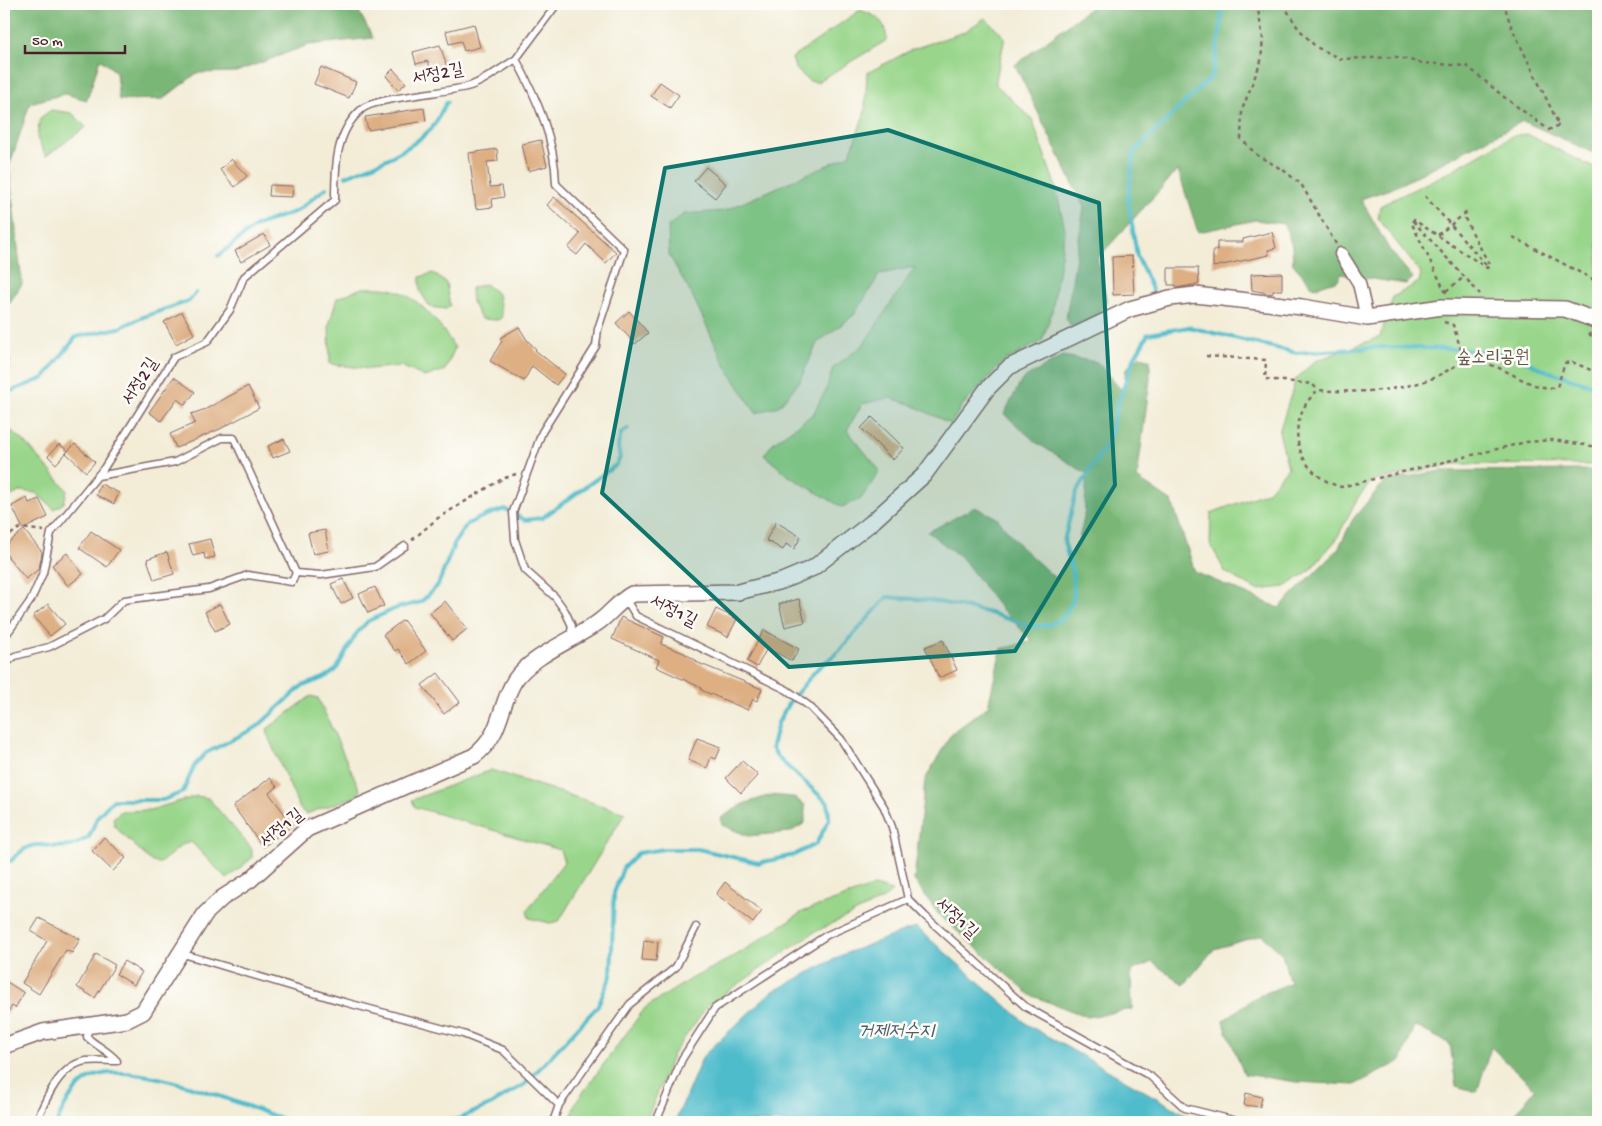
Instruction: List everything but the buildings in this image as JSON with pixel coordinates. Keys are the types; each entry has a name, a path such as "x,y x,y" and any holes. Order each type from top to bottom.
{"street":[{"path":"1342,254 1359,283 1367,318"},
{"path":"625,598 632,594 647,593 738,592 782,580 813,568 864,530 924,475 959,430 987,389 1009,367 1130,309 1170,298 1196,295 1302,307 1367,318 1442,307 1565,309 1593,326"},
{"name":"서정1길","path":"4,1046 43,1032 127,1020 143,1012 205,914 222,898 250,880 307,829 399,787 448,769 474,756 487,746 515,681 527,667 602,620 625,598"}],"lane":[{"path":"557,4 516,59 532,89 544,121 555,160 556,184 624,250 598,328 596,346 542,432 513,512 515,540 525,570 554,597 565,611 572,626 570,640"},
{"name":"서정2길","path":"4,638 31,600 43,573 51,533 97,476 174,357 207,342 230,310 244,277 335,200 335,163 344,132 363,107 404,97 469,87 516,59"},
{"path":"4,665 15,656 49,647 104,619 124,600 209,589 248,576 292,582 296,573 234,438 222,438 175,462 97,476"},
{"path":"296,573 321,576 375,567 405,546"},
{"name":"서정1길","path":"625,598 636,616 787,690 809,706 841,739 884,807 892,827 900,870 908,899 1026,1007 1136,1066 1150,1076 1185,1108 1241,1122"},
{"path":"656,1122 682,1059 715,1008 827,935 908,899"},
{"path":"553,1122 559,1106 630,1004 676,967 696,927"},
{"path":"180,953 344,1002 463,1034 503,1050 559,1106"},
{"path":"36,1122 48,1094 64,1073 84,1061 117,1061 108,1050 92,1042 87,1037 88,1025"}],"path":[{"path":"1257,4 1263,38 1261,60 1242,110 1241,139 1257,155 1283,170 1301,184 1342,254"},
{"path":"1283,4 1298,28 1316,46 1341,59 1397,57 1422,63 1467,66 1504,97 1549,130 1559,126 1511,26 1504,4"},
{"path":"1425,196 1488,267"},
{"path":"1438,235 1470,210"},
{"path":"1463,215 1490,266 1488,267"},
{"path":"1413,221 1488,267"},
{"path":"1413,221 1481,295"},
{"path":"1413,221 1448,296"},
{"path":"1513,237 1598,282"},
{"path":"1445,292 1464,277"},
{"path":"1453,325 1465,362"},
{"path":"1593,326 1598,346"},
{"path":"1206,356 1266,360 1266,379 1312,384 1318,390 1383,391 1412,386 1442,376 1465,362 1491,365 1538,386 1557,387 1565,363 1572,362 1598,373"},
{"path":"1318,390 1309,399 1302,411 1298,426 1298,444 1304,462 1314,475 1327,483 1340,487 1526,442 1553,440 1598,447"},
{"path":"405,546 438,518 502,479 527,471"},
{"path":"4,539 20,528 37,529 51,533"}],"highlighted area":[{"path":"888,130 1099,203 1115,485 1015,651 789,667 602,493 665,168"}],"green space":[{"path":"4,4 355,4 373,38 308,45 236,72 197,73 163,99 119,100 116,72 100,59 87,100 65,94 30,103 9,167 22,284 4,311"},
{"path":"1095,4 1598,4 1598,155 1523,121 1393,188 1361,199 1389,249 1413,278 1406,284 1341,274 1338,280 1314,288 1293,264 1292,246 1284,224 1256,220 1198,232 1178,170 1097,259 1107,302 1094,318 1071,327 1066,318 1084,207 1015,65"},
{"path":"860,10 880,20 887,40 817,82 809,81 795,68 792,58"},
{"path":"985,18 1005,37 995,84 1032,119 1055,185 1065,229 1052,312 1042,341 1004,361 961,407 951,424 910,404 889,398 862,404 847,430 880,471 861,499 842,507 789,476 764,455 774,442 813,414 826,390 833,368 863,345 915,267 880,274 854,315 817,343 800,381 779,406 756,413 726,367 692,295 669,255 668,226 684,214 724,211 850,155 865,111 867,73 913,49 964,32"},
{"path":"51,110 72,113 86,127 46,156 37,138 40,118"},
{"name":"숲소리공원","path":"1527,134 1598,170 1598,465 1454,464 1372,481 1357,499 1336,540 1309,571 1285,587 1257,590 1225,572 1210,543 1211,513 1267,492 1288,468 1279,432 1296,379 1315,361 1380,337 1393,297 1419,282 1421,273 1378,219 1380,206 1447,173 1512,136"},
{"path":"433,273 446,283 450,306 446,309 430,307 420,291 420,277"},
{"path":"485,284 498,294 502,317 498,320 481,319 472,302 471,288"},
{"path":"362,288 387,288 394,290 413,299 421,306 444,331 455,348 445,370 425,377 401,366 369,369 330,364 329,325 337,298"},
{"path":"4,352 10,360 8,378 4,382"},
{"path":"1063,356 1097,362 1123,392 1126,369 1140,356 1150,360 1150,379 1137,478 1172,502 1195,572 1279,608 1338,549 1353,519 1385,481 1440,471 1598,470 1598,1122 1509,1122 1535,1089 1491,1047 1477,1092 1456,1086 1450,1044 1415,1026 1401,1061 1354,1085 1297,1082 1244,1074 1223,1021 1254,998 1290,983 1282,954 1262,935 1214,949 1184,985 1152,962 1131,971 1132,1009 1088,1017 1030,995 939,915 914,880 925,780 951,734 988,706 1001,649 1032,641 996,603 963,559 928,532 975,507 997,518 1021,547 1056,579 1077,547 1084,518 1087,474 1037,443 1004,414 1022,380"},
{"path":"4,425 23,440 67,490 64,503 54,509 36,493 21,491 4,500"},
{"path":"311,696 318,698 360,790 357,796 306,814 300,809 269,739 267,729"},
{"path":"491,770 625,813 559,921 550,923 529,918 527,911 564,862 560,850 415,807 412,800"},
{"path":"771,795 793,797 805,805 805,823 790,832 748,836 722,825 721,818 743,804"},
{"path":"197,796 208,798 252,849 252,858 227,879 191,842 182,845 160,863 152,862 115,827 113,818 121,811 150,810"},
{"path":"874,886 892,891 885,898 813,933 708,1005 673,1054 646,1122 569,1122 576,1102 645,1008 689,980 735,956 802,912"}],"water":[{"name":"거제저수지","path":"916,927 1028,1025 1199,1122 675,1122 703,1056 770,993 844,954"}],"waterway":[{"path":"1154,294 1137,256 1128,199 1134,152 1212,76 1221,27 1222,4"},
{"path":"346,176 402,151 422,137 433,126 447,102"},
{"path":"218,256 257,225 297,211 326,188"},
{"path":"4,394 44,378 76,337 119,328 143,317 189,301 196,293"},
{"path":"443,1122 458,1119 490,1105 525,1084 597,1007 611,976 614,893 623,868 638,853 664,849 698,849 759,863 794,855 816,844 829,820 828,803 778,758 772,747 778,723 788,704 817,669 839,651 887,597 928,600 959,606 990,613 1032,627 1049,625 1063,618 1074,599 1073,575 1064,541 1076,493 1109,440 1117,406 1133,360 1148,334 1189,327 1297,353 1383,347 1452,349 1512,354 1544,370 1598,387"},
{"path":"4,861 11,861 33,845 60,847 77,844 89,837 98,816 113,800 163,800 183,792 194,766 206,753 257,727 302,686 324,678 336,670 356,634 368,621 397,608 421,602 438,585 455,542 467,524 505,509 525,520 542,518 616,465 620,458 618,446 621,433 628,429"},
{"path":"57,1122 76,1089 95,1076 114,1073 138,1074 193,1087 291,1122"}]}
